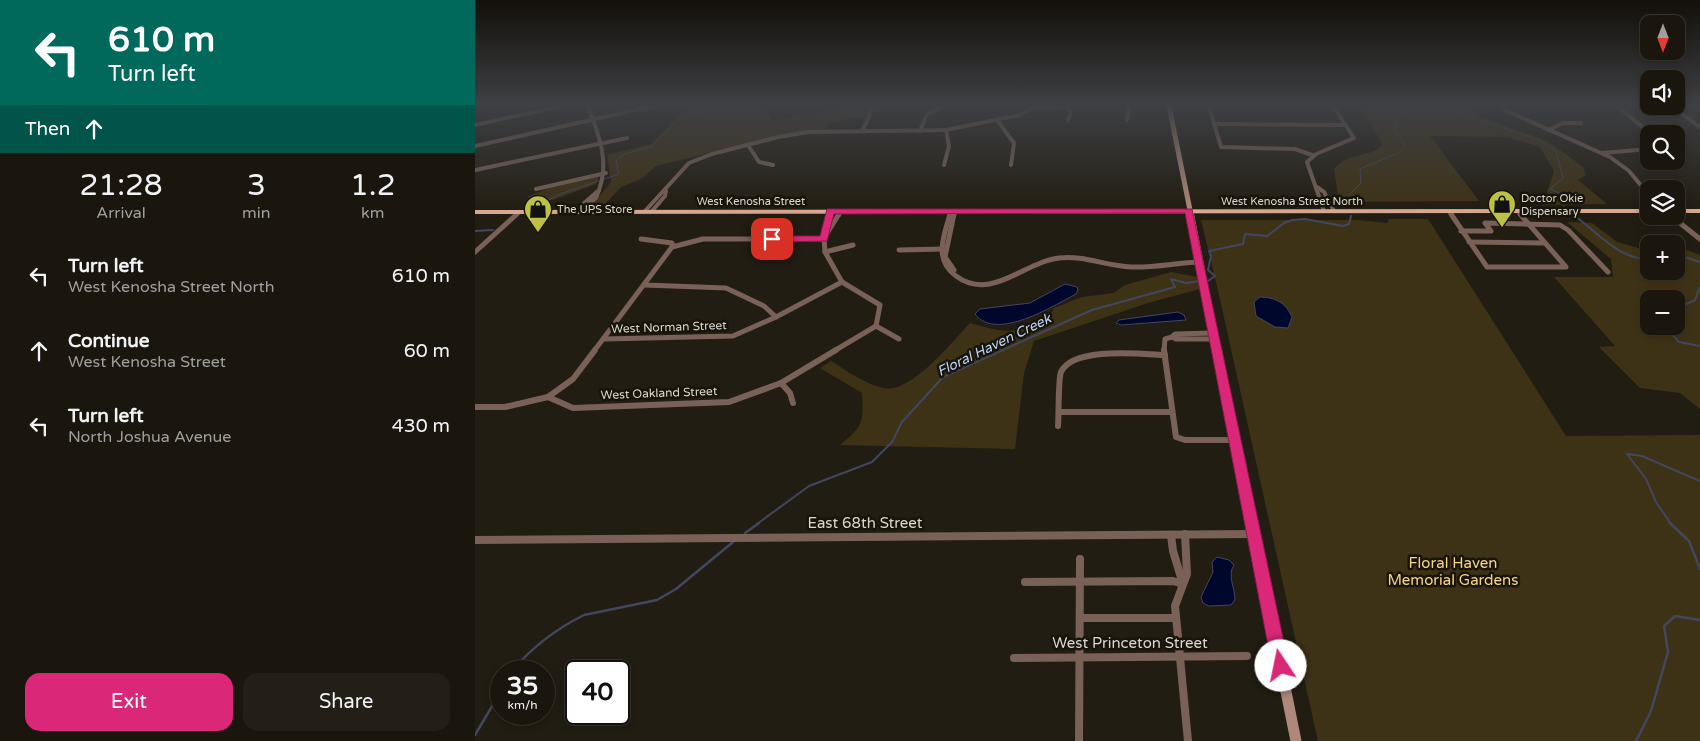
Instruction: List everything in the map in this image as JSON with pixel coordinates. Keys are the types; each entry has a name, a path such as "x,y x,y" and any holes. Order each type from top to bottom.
{"main road":[{"name":"West Kenosha Street North","path":"1147,211 1449,211"},
{"name":"West Kenosha Street","path":"475,212 1147,211"},
{"path":"1449,211 1640,211"},
{"path":"1685,211 1700,211"}],"street":[{"path":"475,146 499,141"},
{"path":"580,211 596,198 604,181 606,173 598,141"},
{"path":"475,170 615,141"},
{"path":"649,211 665,196 666,191 685,167 694,160 767,141"},
{"path":"944,165 949,146 948,141"},
{"path":"1011,165 1014,143 1012,141"},
{"path":"1176,141 1296,741"},
{"path":"1219,141 1221,147 1295,149 1312,155 1343,146 1350,141"},
{"path":"1576,141 1624,166 1640,185"},
{"path":"748,145 759,162 773,165"},
{"path":"1602,153 1640,150"},
{"path":"1312,155 1307,162 1324,211"},
{"path":"536,188 606,173"},
{"path":"1317,187 1324,192 1333,211"},
{"path":"830,211 824,239 825,252 842,282 880,305 876,326 899,339"},
{"path":"824,239 841,211"},
{"path":"953,211 944,249 945,257 949,266 970,280 985,284 999,283 1039,262 1058,258 1076,257 1110,265 1131,267 1199,260"},
{"path":"1449,211 1487,267 1566,267 1518,211"},
{"path":"1496,211 1506,223"},
{"path":"475,252 519,212"},
{"path":"1461,230 1491,231 1485,223 1550,223 1568,230 1608,272"},
{"path":"1683,225 1700,239"},
{"path":"1684,225 1687,228"},
{"path":"641,239 672,243 673,247"},
{"path":"475,407 505,407 549,397 573,379 673,247 703,239 824,239"},
{"path":"1469,242 1545,243"},
{"path":"825,252 853,245"},
{"path":"899,250 944,249"},
{"name":"West Norman Street","path":"604,339 733,336 776,317 842,282"},
{"path":"645,285 726,288 764,306 776,317"},
{"name":"West Oakland Street","path":"549,397 573,408 729,402 781,383 876,326"},
{"path":"1214,336 1175,334 1163,341 1174,432 1178,438 1236,440"},
{"path":"1058,426 1061,372 1072,360 1086,356 1165,356"},
{"path":"781,383 790,393 793,403"},
{"path":"1059,412 1171,412"},
{"path":"1171,534 1173,551 1183,584"},
{"path":"1185,534 1187,574 1177,595 1176,618 1188,741"},
{"name":"East 68th Street","path":"475,540 1255,534"},
{"path":"1079,741 1080,559"},
{"path":"1025,582 1173,580 1183,584"},
{"path":"1080,618 1176,618"},
{"name":"West Princeton Street","path":"1014,658 1247,656"}],"green space":[{"path":"654,141 759,141 656,166 641,179 621,187 605,204 593,204 611,182 607,155 651,144"},
{"path":"1380,141 1433,141 1479,201 1339,202 1334,169 1340,163 1352,157 1371,152 1383,145"},
{"path":"1519,141 1549,142 1583,167 1586,175 1578,180 1607,204 1543,205 1554,171 1540,147"},
{"path":"596,177 599,178 596,184 553,200 530,199 527,197 549,188"},
{"name":"Floral Haven Memorial Gardens","path":"1389,219 1428,219 1566,436 1700,435 1700,741 1318,741 1201,220 1359,220 1387,223"},
{"path":"1567,222 1592,223 1617,242 1640,248 1640,280 1685,280 1685,249 1700,255 1700,409 1680,393 1640,388 1599,347 1615,346 1554,277 1613,277 1611,259"},
{"path":"1171,272 1198,277 1200,289 1148,303 1034,341 1024,373 1015,449 840,445 858,428 863,411 862,393 820,368 831,361 856,377 870,383 883,388 894,388 906,383 930,365 970,323 1004,331 1019,329 1051,314 1054,308 1082,297 1114,293 1125,285"}],"water":[{"path":"1065,284 1077,287 1076,294 1025,319 996,324 984,322 975,314 980,309 1030,303"},
{"path":"1260,297 1275,300 1287,308 1292,317 1288,328 1275,327 1256,316 1254,302"},
{"path":"1178,312 1184,315 1186,320 1121,325 1116,323 1119,320"},
{"path":"1217,557 1229,560 1234,565 1231,577 1235,600 1231,605 1209,606 1203,603 1201,597 1213,572 1212,562"}],"waterway":[{"path":"536,206 563,193 619,174 616,161 624,154 651,147 657,141"},
{"name":"Floral Haven Creek","path":"1347,206 1349,195 1361,183 1360,169 1396,154 1406,147 1402,141"},
{"path":"1540,141 1556,151 1563,178 1550,189 1559,193 1577,192 1580,196 1562,203 1566,209"},
{"path":"1570,212 1574,215"},
{"path":"1572,214 1617,249 1640,258"},
{"name":"Floral Haven Creek","path":"1208,281 1215,276 1208,270 1211,256 1209,251 1243,244 1245,234 1267,236 1284,223 1292,220 1305,219 1343,226 1349,224 1351,216"},
{"path":"475,231 493,230"},
{"path":"1685,257 1700,262"},
{"name":"Floral Haven Creek","path":"757,524 809,486 872,462 892,442 902,422 943,377 1092,310 1175,287 1171,279 1186,283 1200,281"},
{"path":"1700,287 1695,300 1680,307 1682,325 1671,333 1679,342 1700,346"},
{"path":"1671,524 1656,502 1646,479 1627,454 1642,456 1700,481"},
{"name":"Floral Haven Creek","path":"745,533 759,523"},
{"path":"1671,524 1689,541 1700,569"},
{"name":"Floral Haven Creek","path":"522,660 536,646 584,615 657,600 676,589 733,542"},
{"path":"1636,741 1651,711 1668,652 1664,626 1675,616 1700,620"},
{"name":"Floral Haven Creek","path":"475,735 490,710"}],"place":[{"name":"Doctor Okie Dispensary","path":"1502,228"},
{"name":"The UPS Store","path":"538,233"}],"route":[{"path":"772,239 824,239 830,211 1189,211 1281,666"}]}
